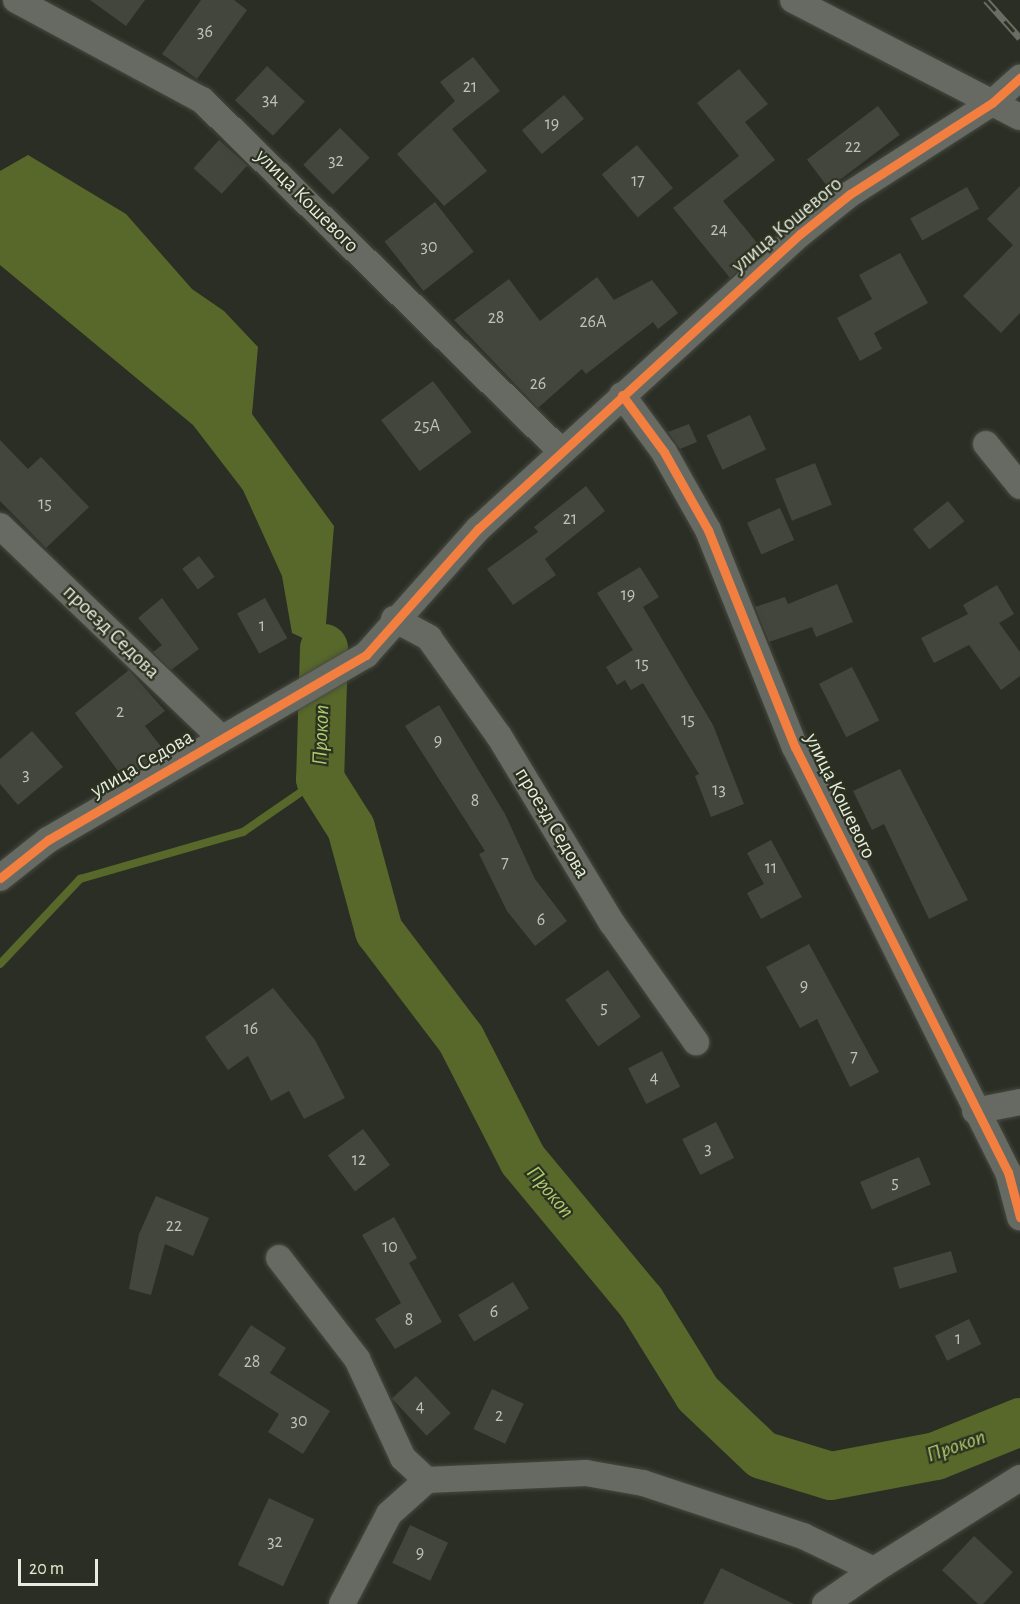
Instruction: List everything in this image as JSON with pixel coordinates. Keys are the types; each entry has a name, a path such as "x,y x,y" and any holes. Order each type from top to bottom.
{"street":[{"name":"улица Кошевого","path":"16,0 202,100 562,452"},
{"path":"793,0 1020,117"},
{"name":"улица Кошевого","path":"336,673 366,655 394,619 622,394 833,208 992,103 1020,78"},
{"name":"улица Кошевого","path":"622,394 664,452 708,530 795,747 975,1111 1008,1172 1020,1216"},
{"path":"986,444 1020,486"},
{"name":"проезд Седова","path":"0,526 221,738"},
{"name":"проезд Седова","path":"394,619 429,638 499,736 612,924 696,1042"},
{"name":"улица Седова","path":"0,878 48,840 336,673"},
{"path":"975,1111 1020,1102"},
{"path":"279,1258 357,1359 403,1458 427,1480"},
{"path":"342,1604 389,1514 427,1480 576,1473 643,1483 803,1536 874,1570"},
{"path":"825,1604 874,1570 1020,1478"}],"shaded area":[{"path":"28,155 126,214 192,289 224,311 258,347 252,414 334,526 324,648 292,633 282,576 243,490 193,425 0,265 0,171"}],"building":[{"path":"90,0 145,0 126,26"},
{"path":"201,0 234,0 247,10 197,79 162,54"},
{"path":"473,57 500,91 452,129 487,171 444,206 397,154 455,101 440,82"},
{"path":"267,66 305,101 273,136 235,100"},
{"path":"739,69 768,104 745,122 775,160 723,201 762,249 730,278 673,208 739,156 697,103"},
{"path":"564,95 584,119 542,154 522,130"},
{"path":"878,106 900,135 829,188 807,160"},
{"path":"340,128 370,158 333,194 303,165"},
{"path":"219,140 247,165 222,194 194,168"},
{"path":"637,145 673,188 638,217 602,175"},
{"path":"1020,186 1020,313 1001,333 963,296 1013,245 987,219"},
{"path":"967,187 979,209 922,240 910,219"},
{"path":"435,202 474,252 423,291 385,241"},
{"path":"900,253 928,303 874,333 882,349 860,361 837,318 872,299 859,275"},
{"path":"597,277 614,300 652,280 678,313 658,329 653,322 586,374 582,369 538,408 454,320 509,279 540,321"},
{"path":"433,381 472,432 420,471 381,420"},
{"path":"750,415 766,449 723,470 706,435"},
{"path":"689,424 697,442 680,449 668,432"},
{"path":"0,440 28,469 41,457 89,507 46,548 0,501"},
{"path":"815,463 832,505 792,521 775,479"},
{"path":"586,486 605,511 545,559 556,575 513,605 487,569 538,532 534,527"},
{"path":"948,501 964,521 929,550 913,529"},
{"path":"780,508 794,540 761,555 747,523"},
{"path":"199,556 215,577 198,589 182,569"},
{"path":"640,567 659,597 643,607 713,725 744,804 711,817 695,776 699,774 643,683 631,690 625,680 617,685 606,667 633,650 597,593"},
{"path":"837,584 853,622 816,637 812,627 769,642 755,607 785,597 788,604"},
{"path":"997,585 1014,614 999,623 1020,652 1020,676 1001,690 969,645 934,663 921,638 968,614 963,605"},
{"path":"162,598 199,649 171,670 153,652 162,645 138,618"},
{"path":"265,598 287,638 259,654 237,614"},
{"path":"852,667 879,720 846,737 819,684"},
{"path":"129,670 165,711 145,726 166,753 124,779 75,713"},
{"path":"439,705 505,814 535,879 567,921 535,946 507,911 479,854 485,851 405,726"},
{"path":"32,731 63,767 18,805 0,784 0,759"},
{"path":"900,769 968,900 929,919 884,824 872,830 853,791"},
{"path":"771,840 802,897 761,919 747,893 764,884 747,853"},
{"path":"809,944 879,1072 850,1087 817,1019 800,1028 766,967"},
{"path":"608,970 641,1017 598,1047 565,1000"},
{"path":"273,988 315,1040 345,1098 304,1119 289,1091 271,1101 248,1056 228,1070 205,1037"},
{"path":"662,1051 680,1087 646,1104 628,1068"},
{"path":"716,1122 734,1158 700,1175 682,1139"},
{"path":"363,1129 390,1165 355,1191 328,1155"},
{"path":"919,1157 931,1185 872,1210 860,1182"},
{"path":"156,1196 209,1218 193,1256 165,1244 151,1295 129,1289 139,1234"},
{"path":"394,1217 417,1258 409,1263 442,1322 395,1349 375,1319 401,1303 362,1235"},
{"path":"951,1251 957,1272 899,1289 893,1268"},
{"path":"513,1282 529,1309 474,1342 458,1315"},
{"path":"969,1319 981,1344 947,1361 935,1336"},
{"path":"251,1325 286,1348 270,1373 330,1411 303,1454 268,1432 279,1414 218,1375"},
{"path":"416,1376 451,1413 427,1436 392,1399"},
{"path":"492,1389 524,1404 505,1444 473,1429"},
{"path":"269,1498 314,1519 283,1586 238,1565"},
{"path":"410,1525 448,1543 430,1581 392,1563"},
{"path":"974,1536 1013,1572 983,1604 978,1604 942,1570"},
{"path":"721,1568 794,1604 703,1604"}],"waterway":[{"name":"Прокоп","path":"324,648 320,779 351,828 379,931 461,1039 523,1160 641,1302 698,1394 762,1455 831,1476 936,1456 1020,1422"},
{"path":"0,964 80,879 243,832 320,779"}],"railway":[{"path":"986,0 1020,38"}],"cycle path":[{"path":"0,878 48,840 366,655 478,529 800,234 850,194 992,103 1020,78"},
{"path":"622,395 664,452 708,530 795,747 1008,1172 1020,1217"}]}
